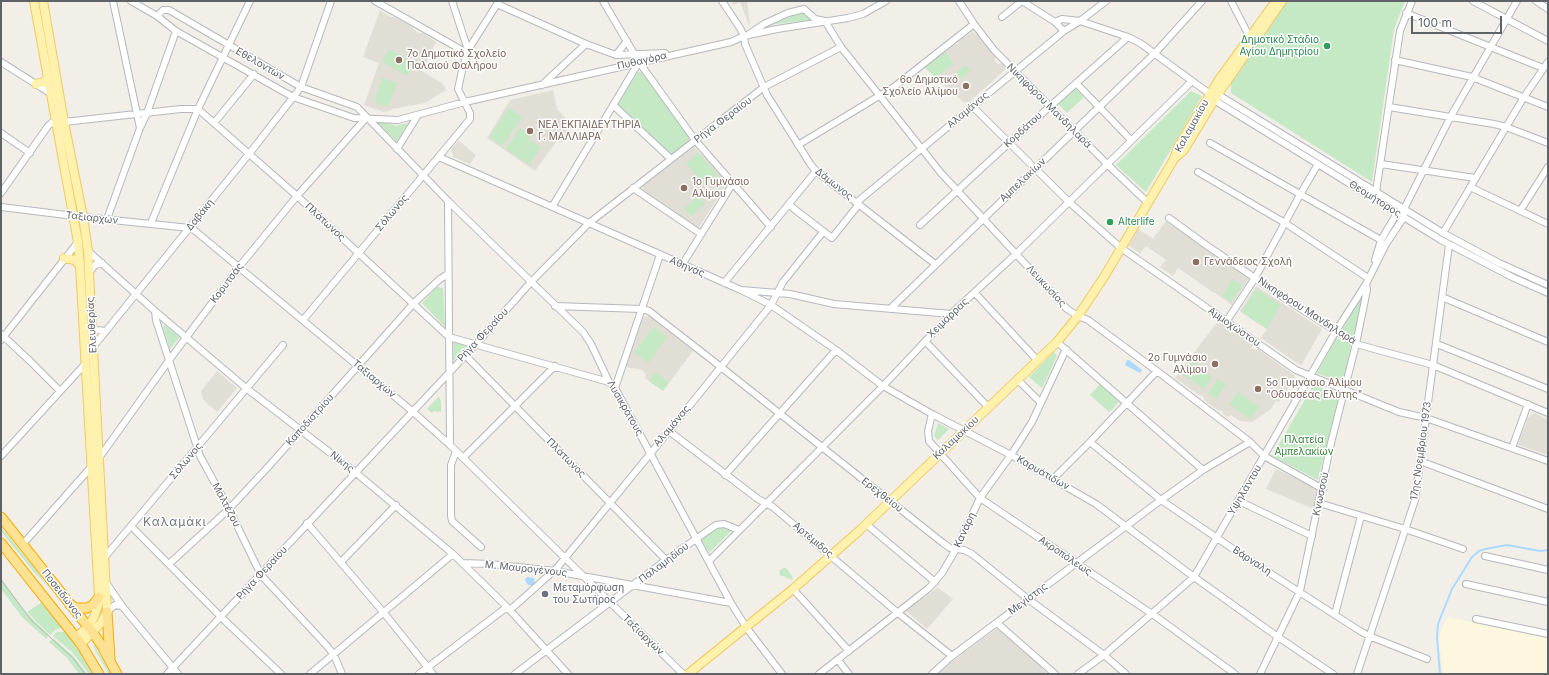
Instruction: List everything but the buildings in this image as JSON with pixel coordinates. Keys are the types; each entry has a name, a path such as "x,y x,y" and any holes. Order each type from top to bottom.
{"highway":[{"name":"Ποσειδώνος","path":"1,517 90,630 117,674"},
{"name":"Ποσειδώνος","path":"1,544 79,641 99,674"},
{"path":"70,605 77,608 87,608 93,605 99,597"},
{"path":"107,612 111,662"}],"main road":[{"name":"Ελευθερίας","path":"34,1 78,242 99,597 96,614 90,630"},
{"name":"Ελευθερίας","path":"42,1 83,217 88,251 107,612 101,624 90,630 79,641"},
{"path":"1252,38 1276,1"},
{"path":"1252,38 1282,1"},
{"name":"Καλαμακίου","path":"688,674 793,589 866,524 1057,342 1078,316 1121,248 1174,159 1184,150 1214,96 1252,38"},
{"path":"36,84 44,82 48,77"},
{"path":"64,258 75,260 80,266"}],"street":[{"path":"113,1 140,128"},
{"name":"Εθελοντών","path":"131,1 157,16 176,31 293,97 354,118 398,120 465,102"},
{"path":"151,223 198,109 250,1"},
{"name":"Δαβάκη","path":"93,347 190,228 301,87 331,1"},
{"path":"375,1 468,52"},
{"path":"452,1 468,52"},
{"path":"603,1 639,62 695,140 771,226"},
{"name":"Δάμωνος","path":"722,1 744,36 745,44 764,87 798,145 816,171 935,264"},
{"path":"804,1 804,9 815,19 825,22"},
{"name":"Πυθαγόρα","path":"744,36 777,29 848,18 863,14 886,1"},
{"name":"Νικηφόρου Μανδηλαρά","path":"960,1 974,24 994,50 1107,164 1148,203"},
{"path":"1002,17 1022,1 1055,22 1064,31"},
{"name":"Αλαμάνας","path":"419,674 508,609 554,571 771,305 783,282 823,232 832,238 858,203 1015,70 1064,31 1106,1"},
{"name":"Αμπελακίων","path":"891,308 1155,53 1202,1"},
{"path":"1231,1 1248,34 1252,38"},
{"path":"1376,192 1400,31 1412,1"},
{"path":"1473,1 1548,41"},
{"path":"1404,217 1404,209 1451,116 1472,77 1492,47 1517,1"},
{"path":"1536,1 1548,8"},
{"path":"465,102 458,89 468,52 498,3 586,44 616,55 683,52"},
{"name":"Πυθαγόρα","path":"465,102 731,42 788,13 804,9"},
{"name":"Εθελοντών","path":"157,16 163,10 169,10 301,87 357,107 423,176"},
{"path":"1406,13 1543,68"},
{"name":"Θεομήτορος","path":"1055,22 1062,19 1080,20 1128,37 1155,53 1214,96 1318,164 1449,245 1548,293"},
{"name":"Λευκωσίας","path":"825,22 841,47 957,191 1067,309 1088,320 1157,371 1250,442 1264,456 1323,489"},
{"path":"798,145 900,83 974,24"},
{"path":"107,219 176,31"},
{"name":"Κορδάτου","path":"920,225 1128,37"},
{"name":"Πυθαγόρα","path":"616,55 627,41"},
{"path":"540,86 586,44"},
{"name":"Ρήγα Φεραίου","path":"167,674 412,410 465,356 531,282 589,223 764,87 841,47"},
{"path":"1395,60 1472,77 1548,107"},
{"path":"1,62 50,93"},
{"path":"552,208 639,62"},
{"path":"1443,233 1524,97 1548,62"},
{"path":"214,123 254,74"},
{"name":"Χειμάρρας","path":"709,561 883,386 951,314 1016,254 1192,81"},
{"path":"1076,83 1131,140"},
{"name":"Θεομήτορος","path":"1214,96 1443,233 1499,263 1548,285"},
{"name":"Σόλωνος","path":"303,320 470,119 470,113 465,102"},
{"path":"613,105 671,159"},
{"name":"Αμμοχώστου","path":"972,106 1069,202 1121,248 1296,370 1399,412 1426,418 1548,461"},
{"path":"1389,107 1451,116 1506,127 1548,143"},
{"path":"64,122 181,108 198,109"},
{"name":"Πλάτωνος","path":"198,109 297,196 450,337"},
{"path":"397,150 418,115"},
{"name":"Κορυτσάς","path":"99,458 170,359 239,267 297,196 366,118"},
{"path":"1,193 48,126 55,120"},
{"path":"1,133 30,153"},
{"path":"1210,143 1301,193 1381,240"},
{"name":"Αθηνάς","path":"439,157 741,290 777,292 834,304 951,314"},
{"path":"1226,322 1255,278 1318,164"},
{"path":"1381,164 1475,178"},
{"path":"1520,211 1548,167"},
{"path":"724,283 816,171"},
{"path":"1198,172 1285,223 1367,281"},
{"name":"Λυσικράτους","path":"423,176 583,332 591,344 610,382 615,388 731,602 746,627 782,674"},
{"path":"682,265 733,183"},
{"path":"633,188 701,234"},
{"path":"1470,188 1548,224"},
{"path":"448,201 450,445"},
{"path":"789,205 823,232"},
{"name":"Ταξιαρχών","path":"1,207 190,228 412,410 450,445 683,674"},
{"name":"Υψηλάντου","path":"1078,674 1104,655 1194,577 1336,331 1367,281 1381,240 1397,213 1404,209"},
{"name":"Υψηλάντου","path":"1371,271 1404,217"},
{"name":"Νικηφόρου Μανδηλαρά","path":"1170,218 1255,278 1356,344 1433,365 1548,413"},
{"path":"60,391 30,360 2,337 78,242"},
{"name":"17ης Νοεμβρίου 1973","path":"1357,674 1415,500 1449,245"},
{"name":"Νίκης","path":"88,251 135,294 246,388 355,472 453,554 508,609 568,674"},
{"path":"615,388 660,255"},
{"path":"89,273 95,265 102,263"},
{"name":"Καποδιστρίου","path":"168,564 229,509 414,303 440,279 448,274"},
{"name":"Κνωσσού","path":"1260,674 1300,591 1323,489 1331,443 1356,344 1367,290 1367,281"},
{"name":"Καρυάτιδων","path":"741,290 771,305 836,350 883,386 932,414 1011,455 1096,504 1194,577 1333,674"},
{"path":"975,293 1038,361"},
{"path":"1442,297 1548,342"},
{"path":"555,306 641,310"},
{"name":"Ερεχθείου","path":"641,310 649,311 943,543 950,548 964,550 972,554 1028,599 1104,655 1126,674"},
{"name":"Μαλτέζου","path":"155,311 156,320 170,359 196,448 229,509 260,575 334,655 342,674"},
{"path":"92,327 96,330 106,331"},
{"path":"450,337 610,382"},
{"path":"924,341 989,408"},
{"path":"1057,342 1203,470"},
{"name":"Σόλωνος","path":"104,558 282,344"},
{"path":"1437,344 1548,389"},
{"name":"Κανάρη","path":"819,674 898,613 935,582 956,549 980,498 1011,455 1032,422 1066,349"},
{"path":"725,475 836,350"},
{"name":"Πλάτωνος","path":"465,356 666,560"},
{"path":"1,456 86,363"},
{"path":"463,458 556,366"},
{"path":"1053,479 1157,371"},
{"path":"1018,380 1041,403"},
{"path":"1512,448 1528,404"},
{"name":"Ακροπόλεως","path":"932,414 928,436 929,441 980,498 1151,614 1230,673"},
{"name":"Αρτέμιδος","path":"669,431 725,475 758,499 773,507 898,613 952,656"},
{"name":"Βάρναλη","path":"1090,442 1161,500 1369,636 1427,659"},
{"name":"Μεγίστης","path":"932,674 952,656 1161,500 1203,470 1250,442"},
{"path":"456,452 450,465 452,521 481,547"},
{"path":"1420,461 1548,509"},
{"path":"22,544 92,467"},
{"path":"77,483 84,481 92,484"},
{"path":"1239,501 1312,536"},
{"path":"1320,503 1406,529 1463,549"},
{"path":"341,562 396,505"},
{"path":"1335,614 1361,516"},
{"path":"307,524 384,613 433,674"},
{"name":"Παλαμηδίου","path":"515,674 610,602 635,585 666,560 716,525 724,524 739,530"},
{"path":"866,524 935,582"},
{"path":"131,526 221,617 281,674"},
{"path":"310,674 453,554"},
{"path":"1485,556 1548,570"},
{"name":"Μ. Μαυρογένους","path":"463,563 490,564 554,571 731,602"},
{"path":"105,581 122,606 178,674"},
{"path":"1466,584 1548,602"},
{"path":"793,589 849,651"},
{"path":"107,612 115,605 122,606"},
{"path":"1476,619 1548,634"},
{"path":"997,623 1055,674"},
{"path":"838,660 849,674"}],"shaded area":[{"path":"730,1 747,1 749,25 740,2 734,5"},
{"name":"7ο Δημοτικό Σχολείο Παλαιού Φαλήρου","path":"380,10 390,17 394,17 413,27 414,30 419,33 423,33 436,42 422,71 442,83 446,90 425,103 392,109 390,111 383,112 364,105 379,63 363,57"},
{"name":"6ο Δημοτικό Σχολείο Αλίμου","path":"972,32 976,34 996,57 994,59 998,64 1003,63 1006,69 969,102 965,102 966,104 925,68 956,44 958,45 958,42"},
{"name":"ΝΕΑ ΕΚΠΑΙΔΕΥΤΗΡΙΑ Γ. ΜΑΛΛΙΑΡΑ","path":"553,90 557,109 572,124 560,143 557,141 535,171 487,138 510,100"},
{"path":"459,141 476,155 470,164 453,157 451,149"},
{"name":"1ο Γυμνάσιο Αλίμου","path":"694,147 728,182 698,229 643,191 643,186"},
{"name":"Γεννάδειος Σχολή","path":"1166,221 1250,277 1232,305 1216,294 1217,293 1214,293 1178,268 1173,276 1160,267 1166,260 1146,246 1140,253 1129,246 1138,229 1153,239"},
{"name":"Γεννάδειος Σχολή","path":"1256,286 1322,329 1302,364 1300,365 1261,338 1267,329 1240,311"},
{"path":"649,316 693,351 663,391 645,378 646,374 642,370 626,367 643,318"},
{"path":"1218,321 1253,345 1251,348 1255,350 1258,349 1295,377 1279,402 1276,401 1270,410 1252,422 1240,421 1231,415 1226,417 1221,410 1219,411 1204,400 1204,397 1175,378"},
{"path":"217,371 237,388 217,412 203,400 201,391"},
{"path":"1535,413 1546,419 1548,418 1548,455 1518,445 1525,428 1527,418"},
{"path":"1276,469 1318,489 1314,509 1266,489"},
{"path":"937,587 953,599 927,629 905,610 920,598 925,598"},
{"path":"1448,617 1548,638 1548,674 1443,674 1439,640 1441,630"},
{"path":"997,628 1043,668 1042,669 1047,674 937,673"}],"green space":[{"path":"1287,1 1405,1 1394,29 1372,182 1231,93 1231,84 1235,76"},
{"path":"802,12 811,20 775,23"},
{"path":"389,49 415,63 407,76 382,62"},
{"path":"945,52 954,64 935,78 926,67"},
{"path":"966,65 971,71 960,79 956,73"},
{"path":"638,72 642,72 689,137 689,140 671,155 617,105"},
{"path":"382,78 397,83 388,107 374,102"},
{"path":"1075,88 1084,97 1067,113 1058,104"},
{"path":"1191,91 1202,96 1146,192 1116,165"},
{"path":"1228,104 1384,200 1323,164"},
{"path":"509,108 522,117 502,146 489,137"},
{"path":"379,120 396,126 408,123 397,142 377,122"},
{"path":"520,128 532,136 517,157 506,149"},
{"path":"530,140 541,147 529,165 518,157"},
{"path":"698,153 718,175 706,186 686,164"},
{"path":"698,196 705,204 691,216 684,209"},
{"path":"1438,235 1453,244 1463,247 1548,290 1455,246"},
{"path":"1232,279 1242,285 1231,302 1222,296"},
{"path":"437,287 443,288 445,327 422,303"},
{"path":"1256,289 1281,305 1267,329 1241,312"},
{"path":"1361,295 1363,295 1354,337 1342,330"},
{"path":"165,325 179,338 170,349 163,327"},
{"path":"654,327 667,337 648,363 634,352"},
{"path":"1336,338 1351,345 1343,383 1317,373"},
{"path":"454,340 469,345 454,360 453,359"},
{"path":"1054,352 1057,356 1042,388 1029,377"},
{"path":"1191,361 1212,377 1204,389 1182,374"},
{"path":"655,372 669,382 663,391 649,381"},
{"path":"1218,379 1226,384 1216,399 1208,393"},
{"path":"1100,384 1119,402 1109,412 1090,395"},
{"name":"Πλατεία Αμπελακίων","path":"1314,384 1339,395 1318,480 1272,456"},
{"path":"1238,392 1259,407 1250,419 1229,404"},
{"path":"439,396 441,402 441,412 434,411 432,413 427,409"},
{"path":"938,423 949,429 938,440 934,436"},
{"path":"720,526 731,531 710,552 701,539"},
{"path":"1,527 48,586 33,571 1,531"},
{"path":"786,568 793,580 780,575 779,571"},
{"path":"1,578 27,614 49,635 46,639 22,617 1,589"},
{"path":"42,602 63,627 55,630 50,635 27,612"},
{"path":"57,632 66,632 83,654 94,674 89,674 72,652 53,636"},
{"path":"53,638 74,657 87,674 79,674 66,657 49,642"},
{"path":"93,646 95,646 111,674 109,674"}],"water":[{"path":"1127,360 1142,370 1140,373 1125,365"},
{"path":"527,577 534,578 535,583 533,585 528,585 525,580"}],"waterway":[{"path":"1440,674 1437,637 1438,624 1452,589 1472,557 1479,551 1507,545 1540,551 1548,550"}],"tram line":[{"path":"1,580 32,621 73,658 85,674"}],"place":[{"name":"Δημοτικό Στάδιο Αγίου Δημητρίου","path":"1327,46"},
{"name":"7ο Δημοτικό Σχολείο Παλαιού Φαλήρου","path":"399,60"},
{"name":"6ο Δημοτικό Σχολείο Αλίμου","path":"966,86"},
{"name":"ΝΕΑ ΕΚΠΑΙΔΕΥΤΗΡΙΑ Γ. ΜΑΛΛΙΑΡΑ","path":"530,131"},
{"name":"1ο Γυμνάσιο Αλίμου","path":"684,188"},
{"name":"Alterlife","path":"1110,222"},
{"name":"Γεννάδειος Σχολή","path":"1196,262"},
{"name":"2ο Γυμνάσιο Αλίμου","path":"1215,364"},
{"name":"5ο Γυμνάσιο Αλίμου \"Οδυσσέας Ελύτης\"","path":"1258,389"},
{"name":"Μεταμόρφωση του Σωτήρος","path":"545,594"}],"district":[{"name":"Καλαμάκι","path":"175,522"}]}
